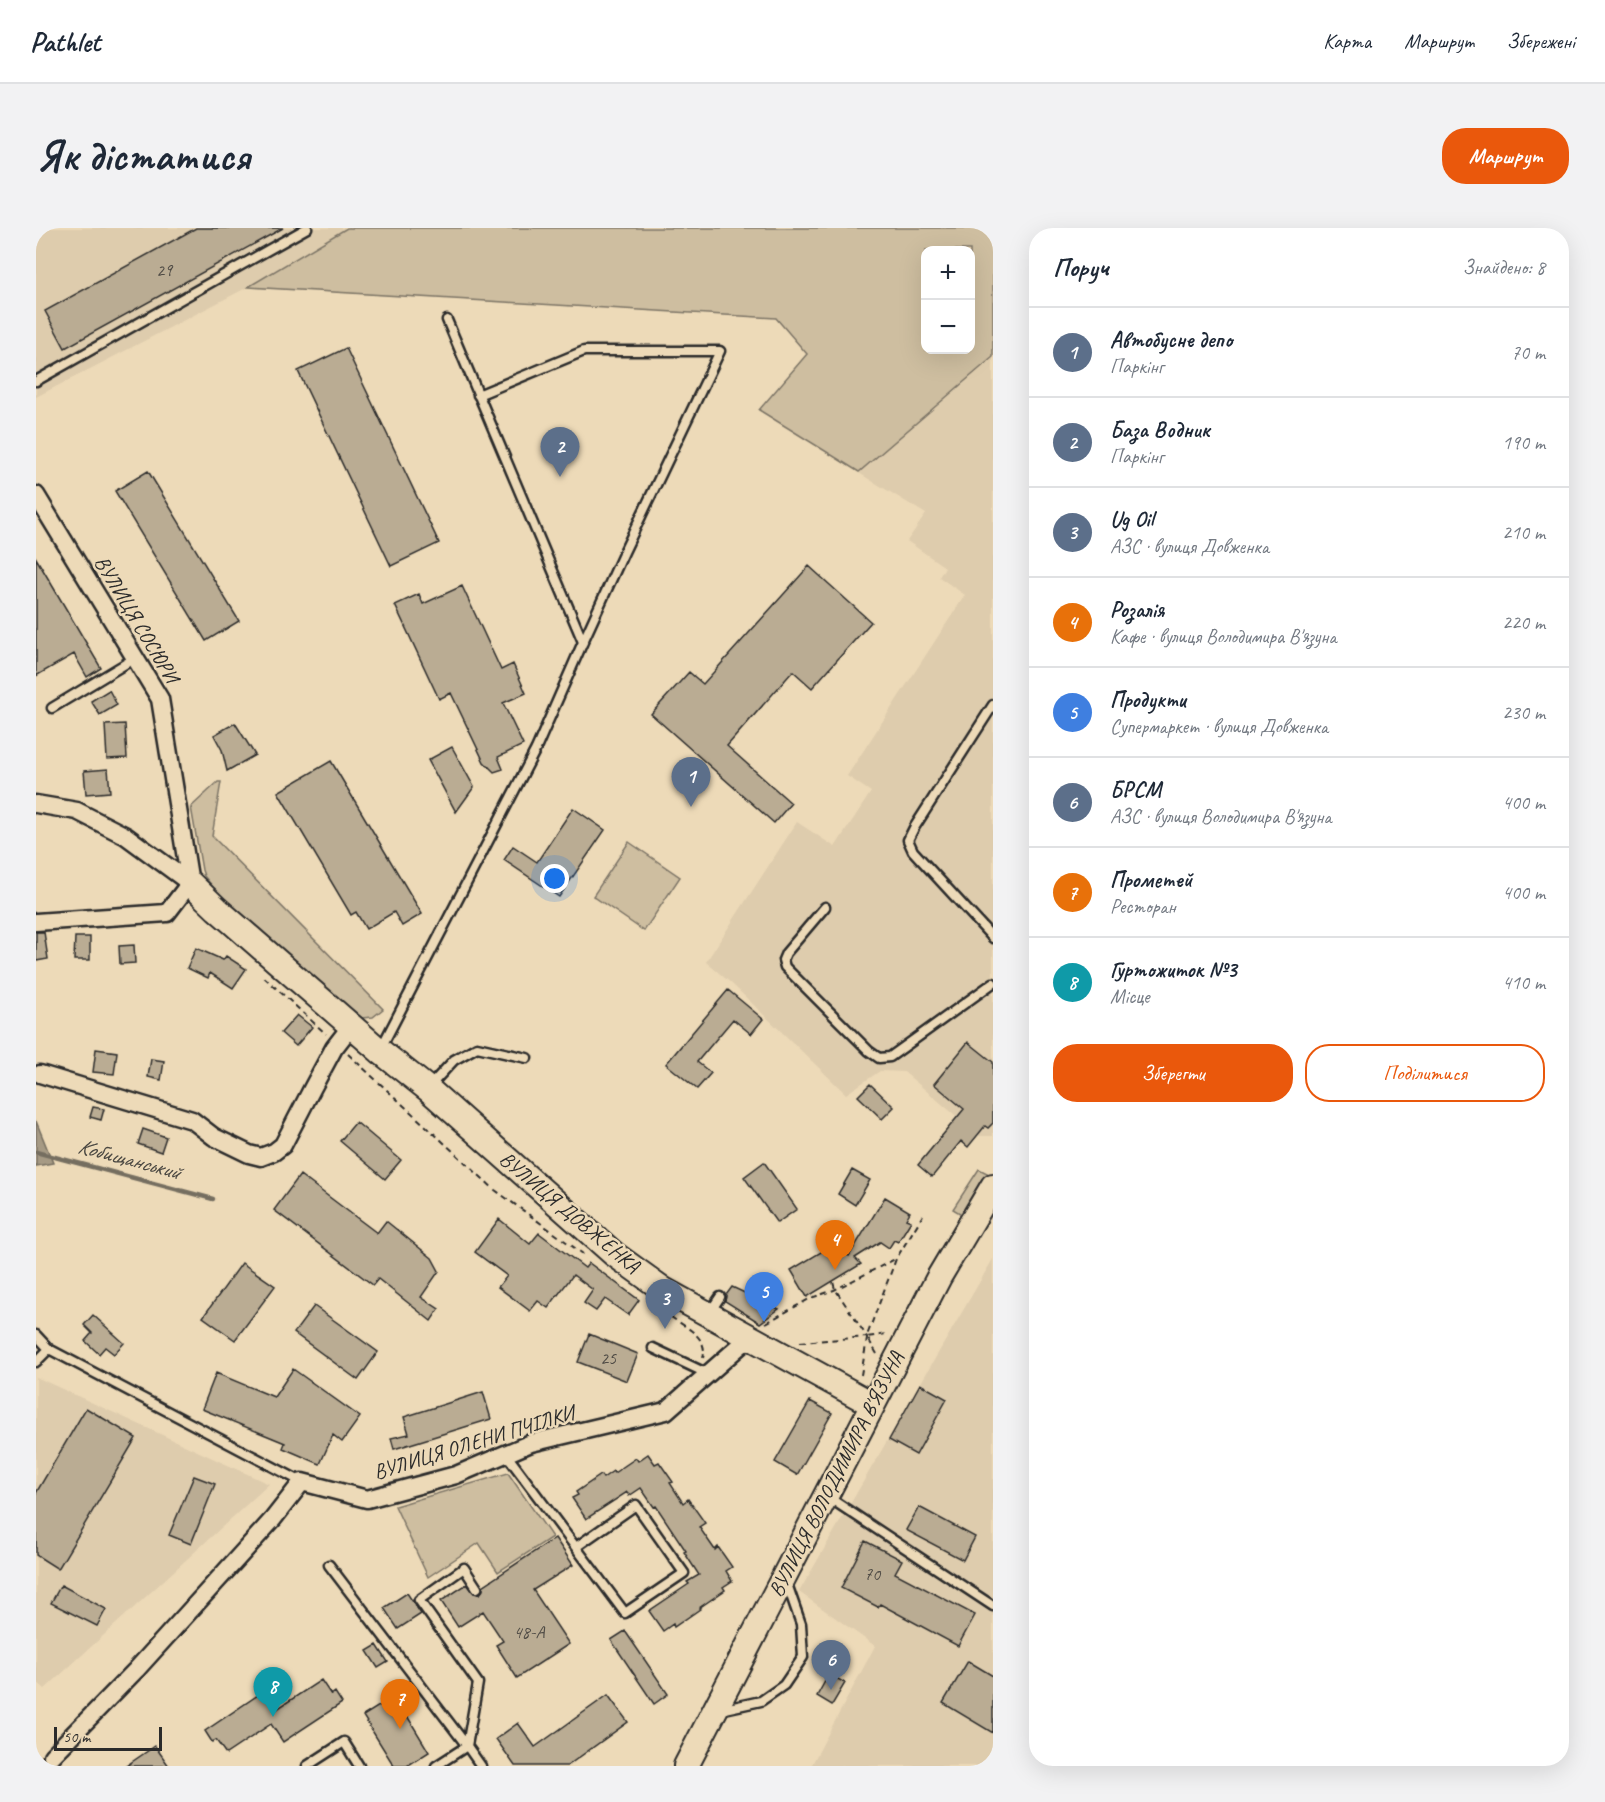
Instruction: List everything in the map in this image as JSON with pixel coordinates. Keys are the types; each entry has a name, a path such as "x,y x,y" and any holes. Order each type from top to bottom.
{"street":[{"name":"ВУЛИЦЯ СОСЮРИ","path":"36,495 160,699 190,883"},
{"name":"ВУЛИЦЯ ДОВЖЕНКА","path":"36,804 77,811 126,836 190,883 344,1035 380,1051 428,1089 614,1254 664,1290 714,1306 748,1336 866,1394"},
{"path":"36,922 167,913 190,883"},
{"path":"40,1074 192,1120 213,1137 249,1154 261,1157 274,1152 283,1145 313,1087 344,1035"},
{"name":"ВУЛИЦЯ ВОЛОДИМИРА В'ЯЗУНА","path":"686,1766 825,1495 866,1394 993,1186"},
{"name":"ВУЛИЦЯ ОЛЕНИ ПЧІЛКИ","path":"302,1482 367,1499 456,1476 531,1443 666,1411 748,1336"},
{"path":"52,1756 136,1670 273,1520 302,1482"}],"lane":[{"path":"36,381 307,228"},
{"path":"447,320 583,642"},
{"path":"380,1051 536,749 583,642 720,351 584,351 478,395"},
{"path":"52,708 135,658"},
{"path":"993,705 908,840 913,851 993,938"},
{"path":"825,907 786,952 783,960 785,967 869,1051 879,1058 890,1058 993,984"},
{"path":"428,1089 454,1060 477,1047 527,1058"},
{"path":"36,1335 48,1349 302,1482"},
{"path":"653,1348 708,1374"},
{"path":"36,1362 48,1349"},
{"path":"506,1454 625,1614 684,1573 636,1505 576,1547"},
{"path":"825,1495 993,1606"},
{"path":"328,1565 481,1766"},
{"path":"436,1766 467,1746 478,1683 419,1600 464,1568 477,1588"},
{"path":"714,1712 761,1701 784,1684 803,1657 801,1624 784,1575"},
{"path":"307,1766 344,1742 359,1766"}],"path":[{"path":"260,973 344,1035 495,1190 588,1258"},
{"path":"866,1394 867,1337 896,1258 923,1215"},
{"path":"748,1336 811,1298 836,1289 896,1258"},
{"path":"833,1282 867,1337"},
{"path":"663,1312 701,1339"},
{"path":"794,1343 867,1337"}],"shaded area":[{"path":"36,228 347,228 248,287 36,397"},
{"path":"347,228 993,228 993,357 859,472 759,410 807,354 776,318 248,287"},
{"path":"993,358 993,1136 980,1136 904,1072 880,1071 846,1094 732,984 706,962 797,822 835,847 871,792 847,776 965,595 939,577 945,567 907,541 926,514 859,473"},
{"path":"218,782 221,782 212,836 383,1009 373,1017 361,1018 223,899 204,876 191,807"},
{"path":"629,842 680,877 644,931 593,896"},
{"path":"36,1121 53,1163 36,1166"},
{"path":"979,1169 993,1176 968,1218 953,1209"},
{"path":"993,1259 993,1766 811,1766 875,1646 799,1592"},
{"path":"36,1377 269,1484 45,1689 36,1681"},
{"path":"508,1473 552,1537 498,1572 479,1543 428,1577 395,1506"}],"building":[{"path":"196,228 283,228 65,348 45,311"},
{"path":"346,348 439,543 391,566 298,371"},
{"path":"148,471 239,621 206,641 115,491"},
{"path":"36,558 101,668 87,677 74,654 36,676"},
{"path":"809,566 871,622 812,688 793,671 727,746 791,803 774,823 651,714 689,672 703,684"},
{"path":"462,586 501,670 513,664 526,693 503,703 523,745 498,757 503,769 494,772 484,762 451,693 439,699 395,605 419,594 423,604"},
{"path":"109,690 117,705 100,715 91,701"},
{"path":"235,723 255,755 227,771 222,750 214,735"},
{"path":"125,724 127,758 107,759 105,725"},
{"path":"452,747 474,787 456,812 428,760"},
{"path":"331,761 422,914 402,926 394,912 366,929 356,912 351,915 278,792"},
{"path":"108,769 110,792 86,794 84,771"},
{"path":"573,808 605,830 559,897 504,860 513,846 537,862"},
{"path":"36,932 44,932 48,959 36,961"},
{"path":"75,937 90,937 90,960 74,960"},
{"path":"134,945 135,963 120,964 119,946"},
{"path":"196,948 223,960 226,956 246,969 233,988 210,973 208,978 187,968"},
{"path":"728,990 763,1019 751,1034 733,1019 697,1062 711,1073 697,1089 666,1064"},
{"path":"297,1015 312,1027 296,1046 281,1033"},
{"path":"968,1042 993,1062 993,1123 988,1128 985,1126 968,1147 961,1141 932,1177 918,1165 964,1109 934,1084"},
{"path":"96,1049 117,1052 114,1074 93,1072"},
{"path":"151,1059 164,1061 161,1080 148,1077"},
{"path":"870,1084 894,1107 882,1119 858,1096"},
{"path":"93,1107 104,1109 101,1120 90,1117"},
{"path":"356,1122 401,1160 385,1179 340,1141"},
{"path":"143,1129 166,1137 161,1152 138,1144"},
{"path":"764,1162 797,1209 777,1223 744,1177"},
{"path":"852,1170 870,1180 855,1205 838,1194"},
{"path":"300,1175 377,1233 386,1221 432,1258 439,1271 421,1297 439,1309 431,1321 378,1279 373,1285 274,1210"},
{"path":"885,1197 910,1212 906,1219 911,1221 898,1242 894,1240 889,1248 880,1242 855,1258 861,1264 807,1297 791,1270 831,1246 849,1256"},
{"path":"499,1219 530,1244 539,1233 585,1268 589,1263 639,1300 628,1315 605,1299 596,1311 584,1303 593,1290 573,1275 548,1308 538,1301 530,1311 498,1287 507,1276 475,1252"},
{"path":"242,1263 275,1286 235,1340 203,1317"},
{"path":"732,1287 779,1309 760,1323 725,1301"},
{"path":"314,1306 378,1352 358,1380 294,1333"},
{"path":"93,1315 124,1343 114,1354 105,1347 99,1354 85,1341 92,1333 84,1325"},
{"path":"589,1334 638,1354 627,1381 578,1362"},
{"path":"293,1369 360,1417 342,1442 333,1435 320,1464 283,1448 285,1443 202,1409 216,1373 274,1397"},
{"path":"920,1384 947,1399 916,1455 889,1440"},
{"path":"483,1392 491,1419 394,1449 391,1438 409,1434 404,1417"},
{"path":"810,1401 832,1413 797,1475 775,1462"},
{"path":"86,1408 136,1438 58,1569 36,1555 36,1493"},
{"path":"648,1454 655,1464 659,1462 673,1482 670,1483 683,1503 688,1499 705,1523 699,1527 715,1550 718,1547 732,1567 726,1571 732,1581 723,1587 725,1590 674,1627 673,1624 663,1631 649,1611 699,1575 656,1506 654,1507 641,1488 629,1496 627,1492 586,1519 572,1498 578,1495 576,1492 601,1475 603,1478 636,1458 638,1461"},
{"path":"194,1476 215,1484 191,1544 169,1535"},
{"path":"919,1507 975,1537 963,1560 906,1530"},
{"path":"555,1538 573,1565 533,1590 569,1644 517,1678 496,1645 503,1641 483,1611 458,1627 441,1601 467,1584 474,1593 480,1594 483,1586"},
{"path":"865,1541 902,1560 895,1573 975,1615 958,1646 880,1604 878,1607 841,1588"},
{"path":"61,1585 106,1609 97,1626 51,1603"},
{"path":"407,1593 421,1614 398,1629 384,1608"},
{"path":"625,1631 668,1694 654,1704 611,1640"},
{"path":"377,1645 388,1662 378,1668 367,1651"},
{"path":"968,1661 993,1676 993,1733 943,1703"},
{"path":"829,1674 845,1683 832,1705 817,1696"},
{"path":"321,1680 331,1695 335,1692 342,1703 283,1742 271,1724 226,1754 216,1740 212,1742 205,1731 264,1691 277,1709"},
{"path":"608,1695 628,1722 567,1766 515,1766 496,1739 518,1723 535,1747"},
{"path":"395,1696 429,1752 407,1766 394,1766 363,1716"},
{"path":"155,1746 169,1766 126,1766"}],"waterway":[{"name":"Кобищанський","path":"36,1152 213,1199"}],"place":[{"name":"База Водник","path":"560,477"},
{"name":"Автобусне депо","path":"691,807"},
{"name":"Розалія","path":"835,1270"},
{"name":"Продукти","path":"764,1322"},
{"name":"Ug Oil","path":"665,1329"},
{"name":"БРСМ","path":"831,1690"},
{"name":"Гуртожиток №3","path":"273,1717"},
{"name":"Прометей","path":"400,1729"}]}
